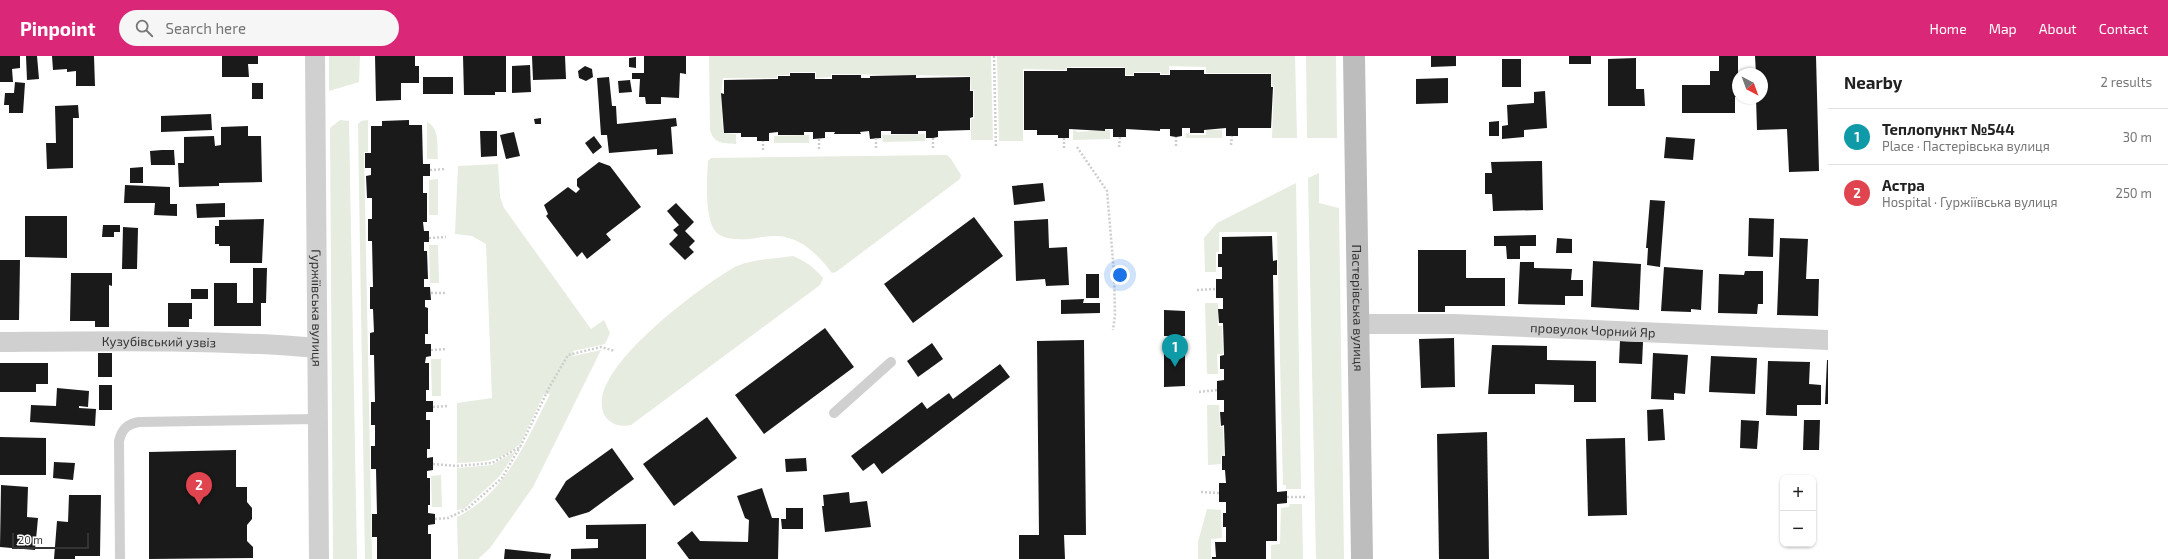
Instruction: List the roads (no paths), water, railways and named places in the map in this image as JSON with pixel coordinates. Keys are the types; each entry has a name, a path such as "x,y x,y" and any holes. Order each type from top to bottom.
{"main road":[{"name":"Пастерівська вулиця","path":"1354,56 1362,559"}],"street":[{"name":"Гуржіївська вулиця","path":"314,56 319,559"},
{"name":"провулок Чорний Яр","path":"1358,324 1479,324 1828,340"},
{"name":"Кузубівський узвіз","path":"0,342 105,341 273,344 318,348"}],"lane":[{"path":"834,413 892,362"},
{"path":"120,559 119,441 125,427 131,423 139,422 317,419"}],"place":[{"name":"Теплопункт №544","path":"1175,367"},
{"name":"Астра","path":"199,505"}]}
